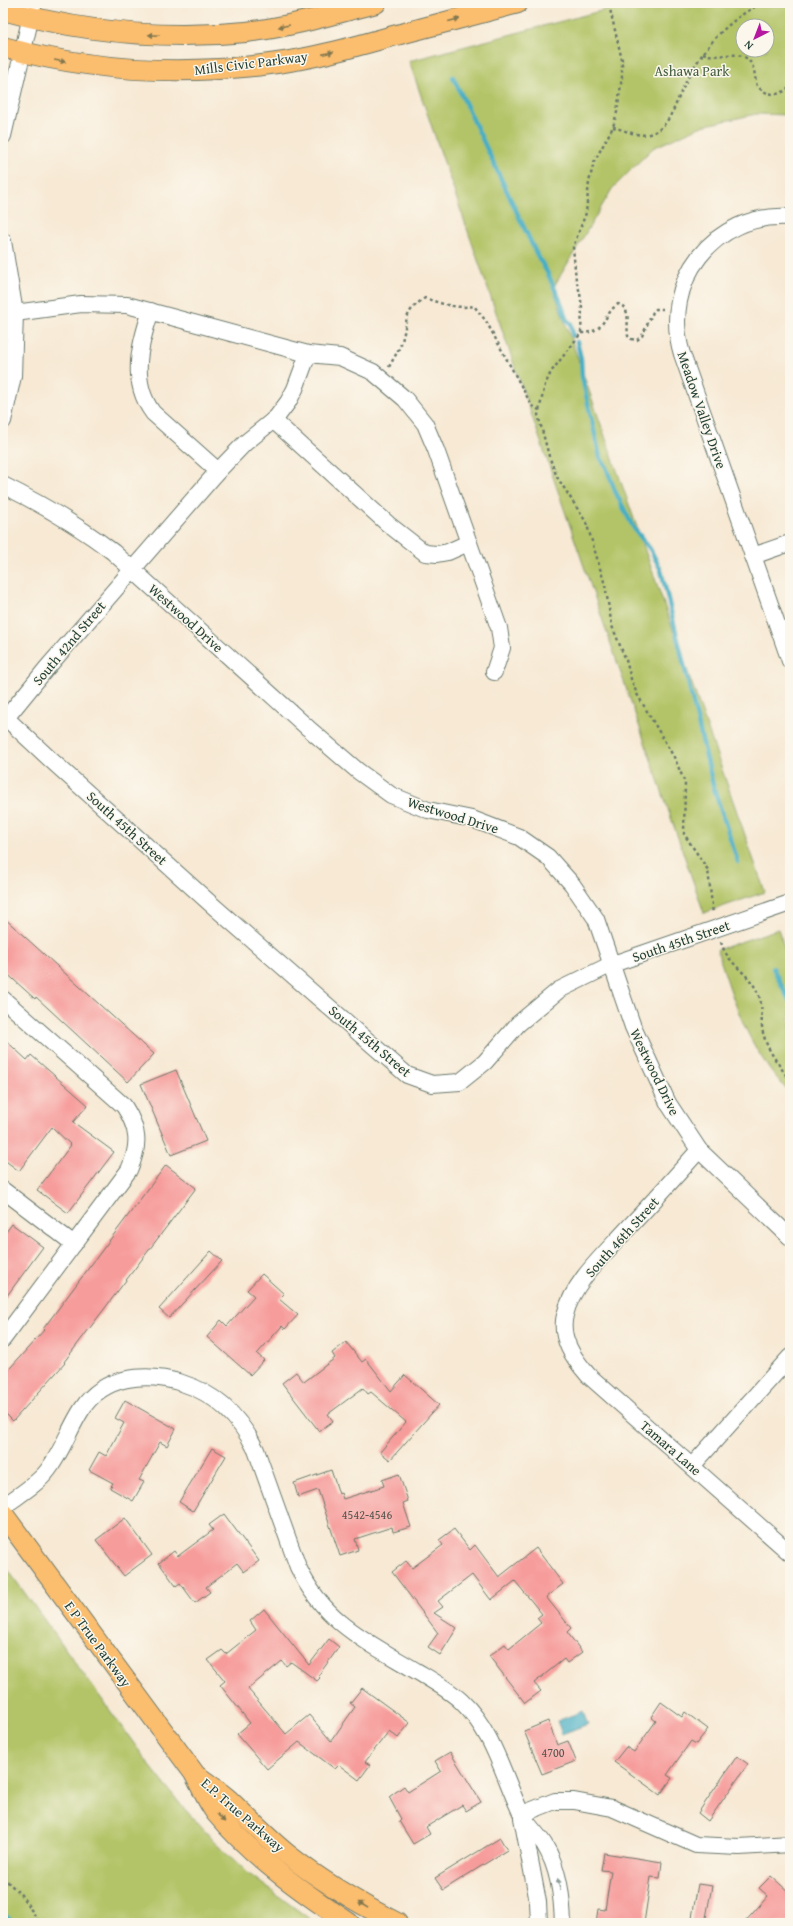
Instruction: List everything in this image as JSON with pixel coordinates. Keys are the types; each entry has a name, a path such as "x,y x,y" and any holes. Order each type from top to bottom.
{"main road":[{"path":"3,10 33,10 63,24 113,32 152,35 200,35 246,32 286,25 376,3"},
{"name":"Mills Civic Parkway","path":"3,47 60,61 104,67 154,71 230,69 302,59 518,3"},
{"name":"E P True Parkway","path":"3,1514 194,1773"},
{"name":"E.P. True Parkway","path":"194,1773 216,1812 236,1833 305,1894 350,1923"},
{"name":"E.P. True Parkway","path":"194,1773 228,1799 248,1820 287,1854 319,1877 366,1907 397,1923"}],"street":[{"path":"3,136 33,10"},
{"name":"Meadow Valley Drive","path":"790,217 769,217 751,221 733,228 716,239 702,252 691,267 682,286 678,305 677,325 680,345 752,556 790,661"},
{"path":"3,246 15,313 13,376 3,421"},
{"path":"15,313 81,304 127,306 151,311 308,354 340,357 373,372 405,399 425,424 436,450 499,628 502,648 494,672"},
{"path":"151,311 138,358 140,390 153,413 218,472"},
{"name":"South 42nd Street","path":"6,718 218,472 245,443 273,420 288,402 302,373 308,354"},
{"path":"273,420 383,519 425,553 437,554 448,552 468,543"},
{"name":"Westwood Drive","path":"3,485 50,509 84,530 132,570 308,728 358,771 391,795 428,810 472,819 519,837 548,857 572,884 596,919 610,965 633,1027 668,1103 699,1150 790,1237"},
{"path":"752,556 790,543"},
{"name":"South 45th Street","path":"6,718 212,904 407,1075 432,1084 460,1082 485,1062 518,1024 559,990 610,965 790,903"},
{"path":"3,999 124,1106 132,1118 136,1131 137,1144 135,1157 129,1170 3,1339"},
{"name":"South 46th Street","path":"565,1333 564,1316 574,1292 593,1268 699,1150"},
{"path":"3,1190 74,1244"},
{"name":"Tamara Lane","path":"565,1333 574,1359 588,1375 790,1554"},
{"path":"692,1466 790,1357"},
{"path":"3,1507 47,1472 82,1409 93,1396 104,1388 129,1378 161,1377 188,1385 212,1396 238,1420 248,1433 256,1450 298,1566 305,1582 316,1598 340,1624 357,1636 433,1681 460,1701 471,1712 488,1736 522,1814 544,1844 553,1861 561,1890 563,1923"},
{"path":"522,1814 555,1802 574,1801 612,1808 696,1845 739,1847 790,1844"},
{"path":"522,1814 531,1872 538,1902 539,1923"}],"path":[{"path":"613,127 641,135 649,134 662,128 671,116 683,86 703,53 730,24 745,12 762,3"},
{"path":"609,5 622,60 620,96 613,127 594,162 589,182 586,213 573,247 575,274 582,308 581,333 551,372 545,385 539,410 542,433 557,478 586,522 600,565 612,626 626,660 631,680 637,694 675,758 685,783 684,834 708,870 710,900 716,928 727,956 757,990 763,1011 763,1035 790,1081"},
{"path":"703,53 718,57 734,54 741,55 747,60 754,70 757,86 767,94 774,95 790,87"},
{"path":"383,380 401,344 406,316 416,304 425,298 448,306 463,308 474,306 486,321 532,406 539,410"},
{"path":"581,333 588,333 597,329 604,322 613,307 618,304 624,305 627,310 628,336 631,339 637,340 642,336 653,312 656,309 663,309"},
{"path":"3,1877 21,1895 40,1923"}],"green space":[{"name":"Ashawa Park","path":"631,3 790,3 790,115 756,114 702,126 653,148 612,189 553,288 765,892 704,913 409,61"},
{"path":"778,929 790,964 790,1094 767,1065 750,1038 717,950"},
{"path":"3,1563 151,1767 181,1805 214,1841 249,1874 315,1923 3,1923"}],"water":[{"path":"583,1711 588,1724 562,1734 557,1721"}],"building":[{"path":"3,917 154,1054 128,1082 36,997 35,999 3,970"},
{"path":"3,1038 27,1060 31,1055 88,1105 73,1122 114,1152 68,1213 37,1190 71,1145 52,1127 19,1171 3,1159"},
{"path":"176,1070 206,1141 171,1155 141,1084"},
{"path":"166,1165 196,1188 64,1362 65,1363 13,1421 3,1411 3,1376 44,1330 43,1329"},
{"path":"12,1224 43,1247 3,1301 3,1236"},
{"path":"211,1251 222,1261 169,1318 159,1309"},
{"path":"262,1274 284,1294 279,1299 298,1315 285,1329 282,1326 257,1354 264,1360 250,1375 207,1337 221,1320 227,1326 254,1296 247,1290"},
{"path":"346,1342 362,1362 366,1359 391,1391 405,1375 439,1405 390,1460 380,1452 406,1422 371,1392 368,1394 363,1388 328,1414 333,1421 319,1431 282,1383 296,1372 304,1382 335,1358 332,1353"},
{"path":"125,1400 176,1429 167,1446 160,1442 139,1480 144,1482 133,1501 110,1488 113,1483 89,1470 99,1452 106,1456 124,1423 115,1418"},
{"path":"212,1448 226,1456 193,1511 179,1502"},
{"path":"331,1470 339,1494 341,1493 343,1499 384,1486 382,1480 399,1474 408,1501 403,1503 411,1527 393,1532 392,1527 355,1539 358,1550 340,1556 318,1490 298,1497 294,1483"},
{"path":"224,1514 259,1561 244,1572 237,1563 206,1587 210,1592 195,1603 180,1583 176,1586 159,1563 174,1551 178,1556 213,1530 209,1525"},
{"path":"125,1518 152,1555 124,1576 96,1540"},
{"path":"454,1529 470,1550 475,1545 499,1577 536,1548 563,1584 546,1597 571,1628 567,1632 582,1652 567,1663 564,1659 534,1683 541,1691 525,1703 489,1656 505,1644 509,1649 541,1623 537,1618 542,1614 515,1581 491,1600 472,1575 438,1601 443,1607 434,1613 457,1628 440,1655 428,1647 438,1633 392,1572 406,1561 412,1568 443,1545 439,1540"},
{"path":"264,1609 309,1665 329,1639 339,1647 318,1676 320,1678 317,1681 291,1662 286,1666 282,1661 248,1689 286,1734 309,1715 331,1741 355,1707 350,1703 362,1688 410,1723 398,1738 389,1731 365,1762 370,1765 359,1780 339,1765 335,1769 299,1742 267,1769 237,1734 250,1723 220,1685 225,1681 208,1660 222,1650 226,1654 256,1630 250,1621"},
{"path":"661,1702 682,1717 685,1712 708,1729 696,1744 691,1741 667,1775 672,1778 660,1795 614,1762 626,1747 634,1752 656,1721 651,1717"},
{"path":"548,1721 557,1745 568,1741 576,1761 542,1774 524,1731"},
{"path":"450,1752 481,1802 466,1811 462,1805 426,1827 430,1834 413,1844 399,1821 401,1819 389,1797 404,1786 408,1792 441,1771 435,1761"},
{"path":"737,1756 748,1764 708,1821 698,1813"},
{"path":"500,1838 507,1850 443,1890 435,1878"},
{"path":"604,1853 662,1862 660,1878 651,1877 644,1923 596,1923 598,1909 605,1910 611,1871 601,1870"},
{"path":"771,1876 790,1893 790,1923 744,1923 768,1896 759,1888"},
{"path":"698,1884 712,1886 705,1923 691,1923"}],"waterway":[{"path":"453,77 536,253 547,272 562,305 566,319 571,324 573,336"},
{"path":"577,342 581,359 582,377 600,457 633,527 650,549 661,570 714,789 738,862"},
{"path":"773,968 790,1002"},
{"path":"3,1913 13,1923"}]}
